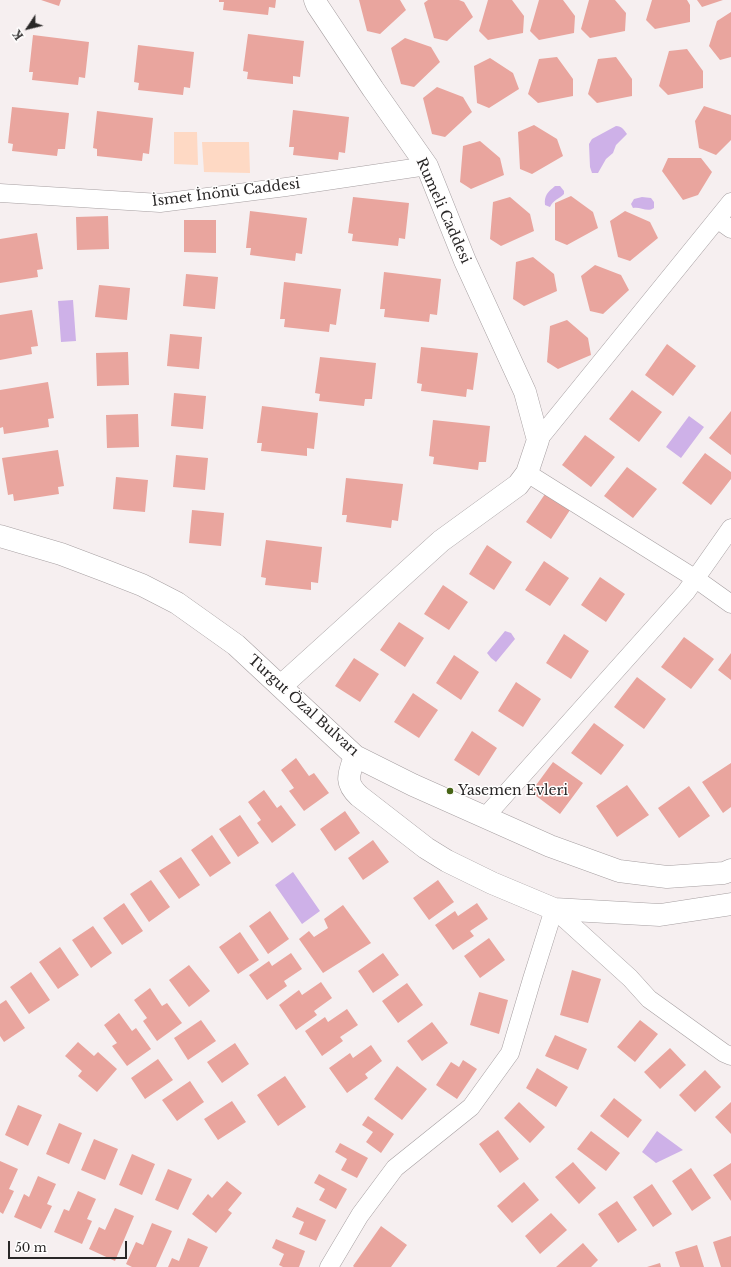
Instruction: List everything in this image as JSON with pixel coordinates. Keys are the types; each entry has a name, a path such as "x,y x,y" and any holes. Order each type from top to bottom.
{"street":[{"name":"Rumeli Caddesi","path":"315,0 373,89 427,166 465,261 525,392 538,440"},
{"name":"İsmet İnönü Caddesi","path":"0,193 160,203 286,187 427,166"},
{"path":"281,686 441,541 518,485 527,473 538,440 724,224 731,202"},
{"path":"527,473 696,579 731,604"},
{"path":"485,817 686,592 731,528"},
{"name":"Turgut Özal Bulvarı","path":"0,536 61,554 142,584 177,603 236,645 355,756 413,785 550,846 619,871 667,876 724,873 731,870"},
{"path":"355,756 348,778 351,788 359,796 426,848 447,861 492,883 554,909 630,978 649,999 724,1053 731,1056"},
{"path":"554,909 660,915 731,904"},
{"path":"328,1267 360,1215 395,1168 471,1107 510,1053 554,909"}],"shaded area":[{"path":"616,126 621,127 627,134 616,145 613,153 606,159 598,173 592,173 590,167 589,144 592,139"},
{"path":"174,132 197,132 198,165 174,164"},
{"path":"202,142 249,142 250,173 204,172"},
{"path":"555,186 560,186 564,191 564,194 554,201 550,207 545,205 545,199 548,192"},
{"path":"642,197 651,198 654,202 654,208 646,210 633,208 631,204 634,199"},
{"path":"73,300 76,341 61,342 58,301"},
{"path":"689,416 704,427 681,458 666,447"},
{"path":"505,631 511,633 515,639 496,662 487,653"},
{"path":"293,872 320,911 302,924 275,885"},
{"path":"657,1131 683,1150 656,1163 642,1152"}],"building":[{"path":"41,0 61,0 59,6"},
{"path":"219,0 276,0 275,8 269,7 268,15 223,10 224,2 219,2"},
{"path":"359,0 400,0 406,10 380,34 367,31"},
{"path":"428,0 459,0 464,2 473,17 447,41 434,38 424,3"},
{"path":"488,0 512,0 524,16 523,33 488,40 479,31"},
{"path":"539,0 563,0 575,16 574,33 539,40 530,31"},
{"path":"589,0 615,0 626,13 625,31 590,38 581,29"},
{"path":"652,0 687,0 690,5 690,22 655,29 646,20"},
{"path":"697,0 723,0 702,7"},
{"path":"731,12 731,57 720,60 709,46 717,21"},
{"path":"248,34 304,41 300,77 293,76 293,84 247,79 248,72 243,71"},
{"path":"33,35 89,42 85,78 79,77 78,85 32,80 33,72 29,72"},
{"path":"405,38 431,47 440,62 414,87 401,84 391,48"},
{"path":"138,45 194,52 190,88 184,87 183,95 138,90 139,83 134,82"},
{"path":"687,49 703,71 703,88 668,95 659,86 669,51"},
{"path":"557,57 573,79 573,96 538,103 528,94 539,59"},
{"path":"616,57 632,79 632,96 597,103 588,94 598,59"},
{"path":"490,58 513,73 519,89 489,108 477,103 474,66"},
{"path":"437,87 463,97 472,112 445,137 432,134 423,98"},
{"path":"704,106 731,115 731,140 716,155 699,148 695,121"},
{"path":"12,107 69,113 65,149 58,149 57,156 12,151 13,144 8,143"},
{"path":"293,110 349,117 345,153 339,152 338,160 293,155 294,147 289,147"},
{"path":"97,111 153,118 149,154 143,153 142,161 97,156 97,149 93,148"},
{"path":"534,125 557,139 563,156 532,174 520,169 518,132"},
{"path":"480,141 500,158 504,175 471,189 460,182 463,146"},
{"path":"668,158 701,158 712,172 698,195 683,200 662,171"},
{"path":"571,196 593,212 598,228 567,245 555,240 555,203"},
{"path":"353,197 409,203 405,239 399,238 398,246 352,241 353,234 348,233"},
{"path":"510,197 530,214 534,231 501,246 490,239 493,202"},
{"path":"250,211 307,218 302,254 296,253 295,261 250,255 251,248 246,248"},
{"path":"625,211 650,222 658,238 630,261 618,257 610,221"},
{"path":"108,216 109,249 77,250 76,217"},
{"path":"184,220 216,220 216,253 184,252"},
{"path":"37,233 43,269 37,270 38,277 0,283 0,239"},
{"path":"533,257 554,274 557,291 524,306 513,299 516,262"},
{"path":"595,265 621,275 629,290 603,314 590,311 581,276"},
{"path":"384,272 441,279 437,315 430,314 429,322 384,317 385,309 380,309"},
{"path":"186,274 218,277 215,309 183,306"},
{"path":"284,282 341,289 336,325 330,324 329,332 284,327 285,319 280,319"},
{"path":"99,285 130,288 127,320 95,317"},
{"path":"32,310 38,346 31,347 32,354 0,360 0,315"},
{"path":"567,320 588,338 591,355 558,369 547,362 550,326"},
{"path":"170,334 202,337 199,369 167,366"},
{"path":"667,344 696,366 673,396 645,375"},
{"path":"421,347 478,353 473,390 467,389 466,397 421,391 422,384 417,383"},
{"path":"128,352 129,385 97,386 96,353"},
{"path":"320,357 376,363 372,399 365,399 364,406 319,401 320,394 315,393"},
{"path":"48,382 54,418 48,419 49,427 4,434 3,427 0,428 0,390"},
{"path":"632,390 662,412 639,442 609,419"},
{"path":"174,393 206,396 203,429 171,426"},
{"path":"262,406 318,413 314,449 307,448 307,456 261,451 262,443 257,443"},
{"path":"731,411 731,455 709,438"},
{"path":"138,414 139,447 107,448 106,415"},
{"path":"433,420 490,426 486,462 479,462 478,470 433,464 434,457 429,456"},
{"path":"585,435 615,457 591,487 562,465"},
{"path":"58,450 64,486 58,487 59,494 14,501 13,494 8,495 2,458"},
{"path":"705,453 731,472 731,479 711,505 682,483"},
{"path":"176,455 208,458 205,490 173,487"},
{"path":"627,467 657,489 633,518 604,496"},
{"path":"116,477 148,480 145,512 113,509"},
{"path":"346,478 403,484 398,521 392,520 391,528 346,522 347,515 342,515"},
{"path":"545,494 570,510 551,539 526,522"},
{"path":"192,510 224,513 221,546 189,543"},
{"path":"266,540 322,547 318,583 311,582 311,590 265,585 266,578 261,577"},
{"path":"487,545 512,562 494,590 469,574"},
{"path":"544,561 569,578 550,606 525,590"},
{"path":"600,577 625,594 606,622 581,605"},
{"path":"443,585 468,602 449,630 424,614"},
{"path":"399,622 424,638 405,667 380,650"},
{"path":"564,634 589,651 571,679 546,663"},
{"path":"684,637 714,659 691,689 661,667"},
{"path":"731,653 731,680 718,670"},
{"path":"454,655 479,672 461,700 436,683"},
{"path":"354,658 379,674 360,702 335,686"},
{"path":"637,677 666,699 644,729 614,707"},
{"path":"516,682 541,699 523,727 498,711"},
{"path":"413,693 438,710 419,738 394,722"},
{"path":"594,723 624,745 601,775 571,753"},
{"path":"472,731 497,748 479,776 454,760"},
{"path":"296,758 309,776 314,773 329,793 304,811 289,791 294,788 281,770"},
{"path":"553,762 583,783 560,814 531,792"},
{"path":"731,763 731,807 723,813 702,782"},
{"path":"627,785 649,815 617,837 596,806"},
{"path":"689,786 710,816 679,838 658,808"},
{"path":"264,790 277,808 281,805 296,825 272,843 257,823 261,820 248,802"},
{"path":"345,811 360,833 335,851 320,829"},
{"path":"240,815 259,843 238,857 219,829"},
{"path":"212,835 231,863 210,877 191,850"},
{"path":"373,840 389,862 363,880 348,858"},
{"path":"181,857 200,885 179,899 159,871"},
{"path":"151,880 170,907 149,922 130,894"},
{"path":"438,880 454,902 429,920 413,898"},
{"path":"124,903 143,931 122,945 103,918"},
{"path":"477,903 488,919 470,931 474,936 453,950 435,925 455,911 458,916"},
{"path":"343,905 371,943 323,973 299,939 309,931 314,937 328,928 324,919"},
{"path":"270,911 289,939 268,954 249,926"},
{"path":"93,926 112,953 91,968 72,940"},
{"path":"240,932 259,960 238,974 219,947"},
{"path":"489,938 505,960 480,978 464,956"},
{"path":"60,947 79,975 58,989 39,962"},
{"path":"291,953 302,969 284,981 287,986 267,1000 249,975 269,961 272,966"},
{"path":"383,953 399,975 373,993 358,971"},
{"path":"189,965 210,991 189,1007 169,980"},
{"path":"572,970 601,979 588,1023 560,1015"},
{"path":"31,972 50,1000 29,1014 10,987"},
{"path":"321,982 332,998 314,1011 317,1015 296,1030 279,1005 299,990 302,995"},
{"path":"407,983 423,1005 398,1023 382,1001"},
{"path":"150,988 162,1006 167,1003 182,1023 157,1041 143,1021 147,1018 134,1000"},
{"path":"479,992 508,1000 499,1034 470,1025"},
{"path":"6,1000 25,1028 4,1042 0,1036 0,1004"},
{"path":"347,1009 358,1025 340,1037 343,1041 322,1056 305,1031 325,1017 328,1022"},
{"path":"119,1013 132,1031 136,1028 151,1049 127,1066 112,1046 117,1043 104,1025"},
{"path":"201,1020 216,1041 188,1060 174,1038"},
{"path":"640,1020 658,1034 635,1062 617,1047"},
{"path":"432,1022 448,1043 422,1061 407,1041"},
{"path":"555,1035 587,1049 578,1070 545,1056"},
{"path":"78,1042 94,1056 98,1052 117,1069 97,1092 78,1076 82,1071 65,1056"},
{"path":"235,1043 249,1064 222,1083 207,1062"},
{"path":"371,1045 382,1061 365,1074 368,1078 347,1093 329,1068 350,1053 353,1058"},
{"path":"670,1048 686,1065 660,1089 644,1072"},
{"path":"158,1059 173,1080 145,1099 131,1078"},
{"path":"463,1060 477,1069 457,1099 436,1085 451,1062 459,1067"},
{"path":"397,1066 427,1089 402,1120 374,1099"},
{"path":"537,1068 568,1087 556,1107 526,1088"},
{"path":"705,1070 721,1087 695,1112 679,1095"},
{"path":"285,1076 306,1107 278,1126 257,1095"},
{"path":"190,1081 204,1102 177,1121 162,1100"},
{"path":"614,1098 642,1120 628,1138 600,1116"},
{"path":"232,1101 246,1122 218,1140 204,1119"},
{"path":"519,1102 545,1127 530,1143 504,1118"},
{"path":"731,1102 731,1134 715,1117"},
{"path":"18,1105 42,1115 28,1146 5,1135"},
{"path":"368,1116 394,1134 381,1153 366,1142 373,1132 362,1125"},
{"path":"59,1123 82,1133 69,1164 46,1154"},
{"path":"498,1130 519,1159 500,1173 479,1144"},
{"path":"591,1131 620,1153 606,1171 577,1149"},
{"path":"94,1139 118,1149 105,1180 81,1170"},
{"path":"340,1143 368,1158 357,1178 341,1170 347,1159 335,1152"},
{"path":"132,1154 155,1164 142,1195 119,1185"},
{"path":"0,1161 18,1169 9,1189 14,1191 3,1214 0,1212"},
{"path":"573,1162 596,1188 579,1204 555,1177"},
{"path":"731,1163 731,1201 713,1175"},
{"path":"691,1168 711,1198 692,1211 672,1181"},
{"path":"168,1169 192,1179 178,1210 155,1200"},
{"path":"319,1174 347,1189 336,1209 319,1200 325,1189 314,1183"},
{"path":"38,1176 56,1184 47,1204 52,1206 41,1229 14,1217 24,1194 29,1197"},
{"path":"227,1181 242,1193 228,1210 232,1213 216,1233 192,1214 208,1194 212,1198"},
{"path":"524,1182 539,1200 512,1223 497,1206"},
{"path":"652,1184 672,1214 653,1227 633,1197"},
{"path":"78,1191 96,1199 87,1219 92,1221 82,1244 54,1232 64,1209 69,1211"},
{"path":"617,1201 637,1230 618,1243 598,1214"},
{"path":"297,1207 326,1220 316,1241 299,1234 304,1222 292,1217"},
{"path":"115,1208 134,1216 115,1261 89,1249 99,1227 105,1230"},
{"path":"551,1213 567,1230 540,1254 525,1236"},
{"path":"152,1223 172,1231 156,1267 132,1267 126,1264 136,1242 143,1245"},
{"path":"381,1226 407,1245 391,1267 354,1267 353,1266"},
{"path":"731,1236 731,1267 721,1267 713,1242"},
{"path":"188,1238 208,1247 199,1267 168,1267 172,1258 179,1261"},
{"path":"276,1239 305,1251 299,1267 283,1267 279,1265 284,1254 272,1248"},
{"path":"583,1243 598,1260 591,1267 556,1267"},
{"path":"697,1245 704,1267 680,1267 675,1252"},
{"path":"660,1263 661,1267 647,1267"}],"place":[{"name":"Yasemen Evleri","path":"450,791"}]}
